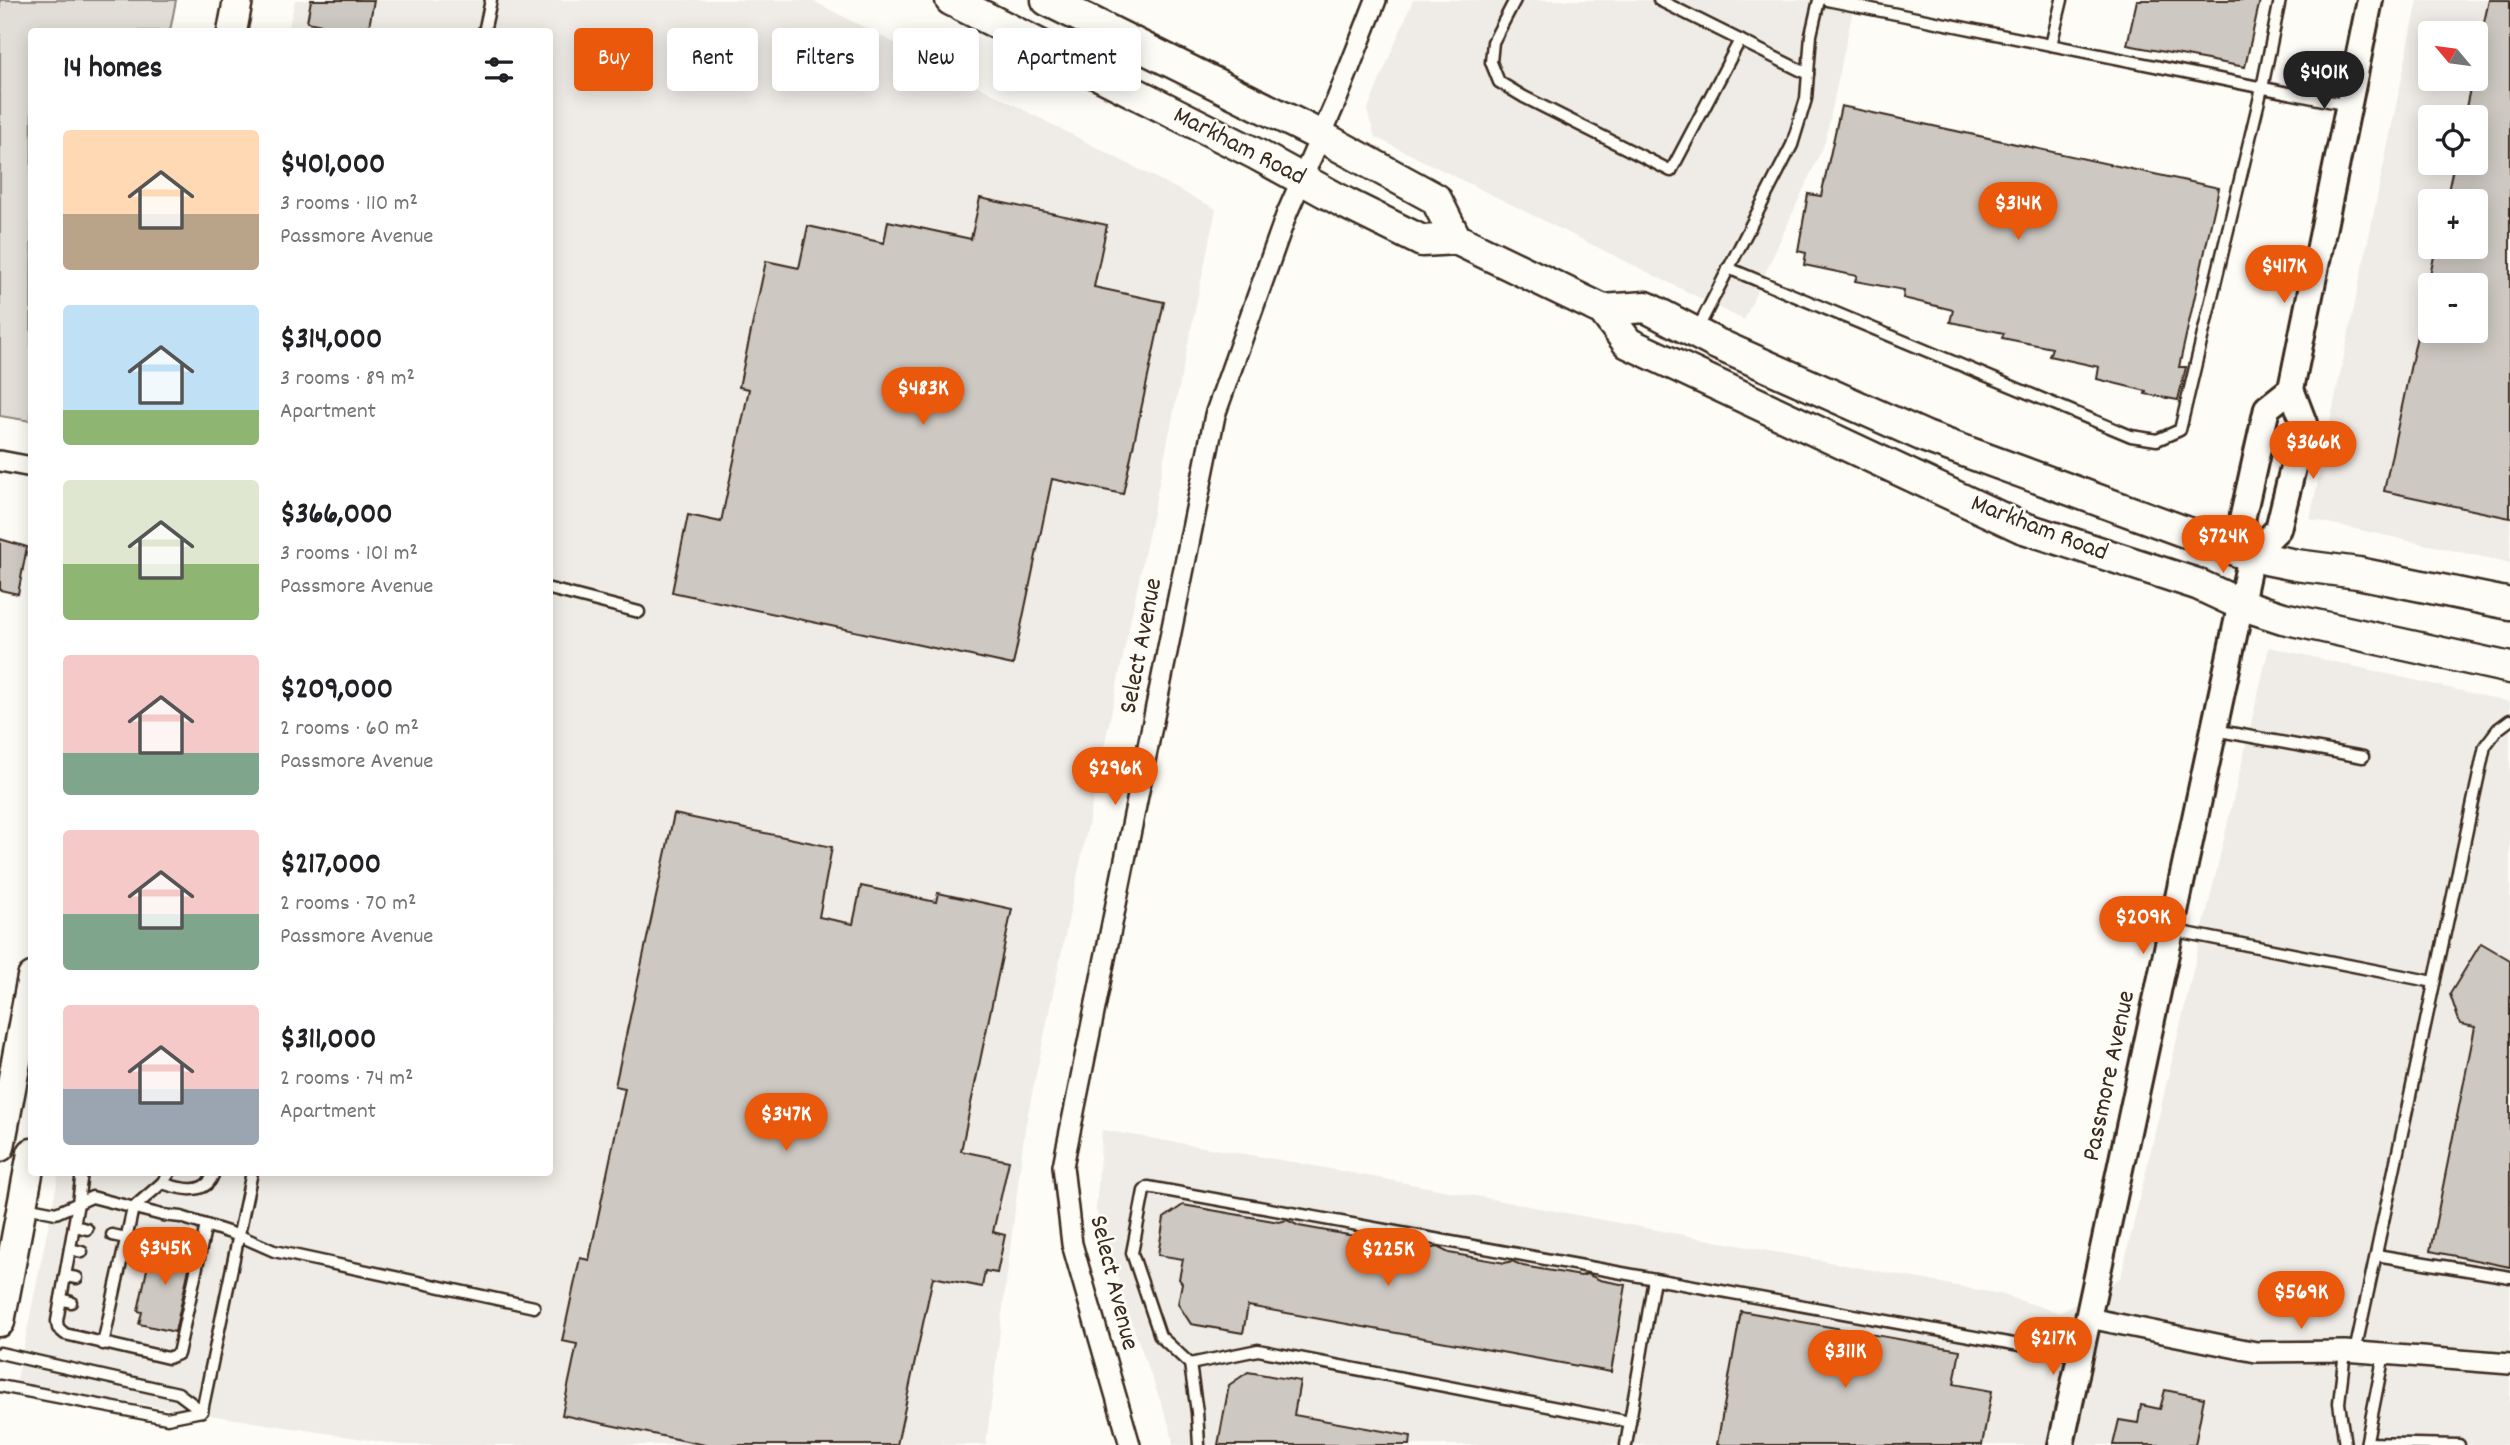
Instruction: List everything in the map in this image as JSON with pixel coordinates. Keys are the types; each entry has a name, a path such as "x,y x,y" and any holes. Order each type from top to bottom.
{"main road":[{"path":"233,28 238,0"},
{"name":"Markham Road","path":"951,0 1422,241 1456,239 1602,310 1628,343 2021,527 2197,584 2240,604 2283,618 2510,668"},
{"name":"Markham Road","path":"1047,0 1320,135 1436,199 1456,239"},
{"name":"Markham Road","path":"1602,310 1646,307 1695,333 1926,437 2251,556 2358,573 2510,604"},
{"path":"0,1147 28,998"},
{"path":"0,1322 28,1174"}],"street":[{"name":"Select Avenue","path":"1130,1445 1072,1244 1063,1166 1215,415 1301,178 1376,0"},
{"path":"2251,556 2278,529 2304,423 2291,389 2370,0"},
{"name":"Passmore Avenue","path":"2061,1445 2251,556 2242,520 2267,408 2291,389"},
{"path":"0,461 28,466"},
{"path":"2090,1318 2256,1352 2350,1351 2510,1364"}],"lane":[{"path":"485,28 491,0"},
{"path":"1514,0 1493,42 1491,62 1499,82 1671,171 1740,40"},
{"path":"1659,0 1808,74"},
{"path":"1695,333 1791,145 1806,99 1811,35 1819,0"},
{"path":"1827,0 2348,105"},
{"path":"2051,45 2062,0"},
{"path":"1728,268 2131,436 2157,440 2180,430 2262,88 2280,0"},
{"path":"553,590 639,612"},
{"path":"2345,1445 2339,1403 2376,1255 2485,746 2498,729 2510,720"},
{"path":"2214,730 2363,757"},
{"path":"2171,930 2434,982"},
{"path":"81,1176 65,1276 66,1301 57,1321 58,1328 65,1334 167,1358 178,1354 206,1225"},
{"path":"103,1343 133,1208 167,1176"},
{"path":"162,1183 198,1190 205,1187 213,1176"},
{"path":"202,1411 250,1176"},
{"path":"1199,1445 1190,1364 1160,1336 1132,1253 1144,1191 1148,1188 2081,1356"},
{"path":"22,1206 56,1213 92,1197 162,1215 181,1217 240,1236 274,1251 534,1307"},
{"path":"74,1226 87,1229"},
{"path":"112,1235 126,1238"},
{"path":"70,1249 82,1252"},
{"path":"2376,1255 2510,1277"},
{"path":"107,1258 121,1261"},
{"path":"65,1276 76,1278"},
{"path":"1626,1445 1654,1279"},
{"path":"102,1285 115,1288"},
{"path":"96,1309 109,1312"},
{"path":"1190,1364 1258,1350 1630,1422"},
{"path":"0,1353 178,1393 202,1411"},
{"path":"2384,1354 2367,1444 2459,1445"},
{"path":"0,1386 167,1418 202,1411"}],"shaded area":[{"path":"0,0 176,0 171,28 28,28 28,421 0,416"},
{"path":"295,0 811,0 865,28 772,28 772,91 879,91 879,35 893,42 893,91 979,91 979,87 1216,209 1025,1128 986,1445 402,1445 16,1385 58,1176 553,1176 553,28 289,28"},
{"path":"1413,0 1855,0 1825,142 1744,320 1375,137 1367,111"},
{"path":"2418,0 2510,0 2510,563 2310,519"},
{"path":"2269,647 2510,702 2510,1445 1173,1445 1170,1427 1131,1321 1096,1210 1102,1130 1298,1163 2000,1294 2060,1313 2121,1277"}],"building":[{"path":"311,0 374,0 369,28 337,28 307,22"},
{"path":"2137,0 2260,0 2245,67 2127,45"},
{"path":"2489,0 2510,0 2510,518 2384,491 2418,331 2418,343 2488,343 2488,273 2431,273 2433,259 2488,259 2488,189 2449,189 2451,175 2488,175 2488,105 2467,105 2469,91 2488,91 2488,21 2484,21"},
{"path":"1841,106 2219,188 2179,367 2186,367 2178,400 2145,394 2146,391 2097,379 2099,367 2049,356 2052,348 2002,338 2004,333 1950,322 1953,310 1903,298 1904,290 1855,281 1857,276 1804,265 1806,253 1798,251 1808,194 1821,196"},
{"path":"980,198 1107,225 1094,287 1164,302 1123,494 1052,479 1013,665 672,592 688,515 721,522 749,389 739,387 766,261 799,268 808,226 884,243 888,221 971,239"},
{"path":"0,539 27,547 18,594 0,590"},
{"path":"674,814 832,847 819,917 853,924 861,886 936,902 938,893 1012,909 961,1151 1009,1161 993,1232 1005,1235 997,1273 985,1271 982,1287 933,1277 897,1445 705,1445 562,1415 577,1344 562,1341 580,1258 589,1260 625,1088 615,1086"},
{"path":"2481,943 2510,960 2510,1267 2430,1251 2475,1027 2460,1024 2450,994"},
{"path":"1183,1205 1279,1222 1287,1220 1299,1226 1354,1236 1362,1233 1373,1239 1428,1249 1437,1247 1449,1253 1505,1263 1512,1261 1523,1266 1581,1276 1587,1274 1600,1280 1626,1285 1611,1372 1248,1306 1243,1333 1191,1324 1178,1304 1183,1259 1158,1255 1164,1218"},
{"path":"157,1241 193,1250 175,1332 139,1324 142,1312 138,1311 149,1260 153,1261"},
{"path":"1741,1311 1960,1350 1954,1384 1992,1391 1982,1445 1717,1445"},
{"path":"1248,1372 1300,1381 1294,1415 1411,1436 1410,1445 1218,1445 1229,1385"},
{"path":"2165,1390 2204,1398 2195,1445 2113,1445 2119,1420 2138,1423 2141,1405 2160,1409"}]}
